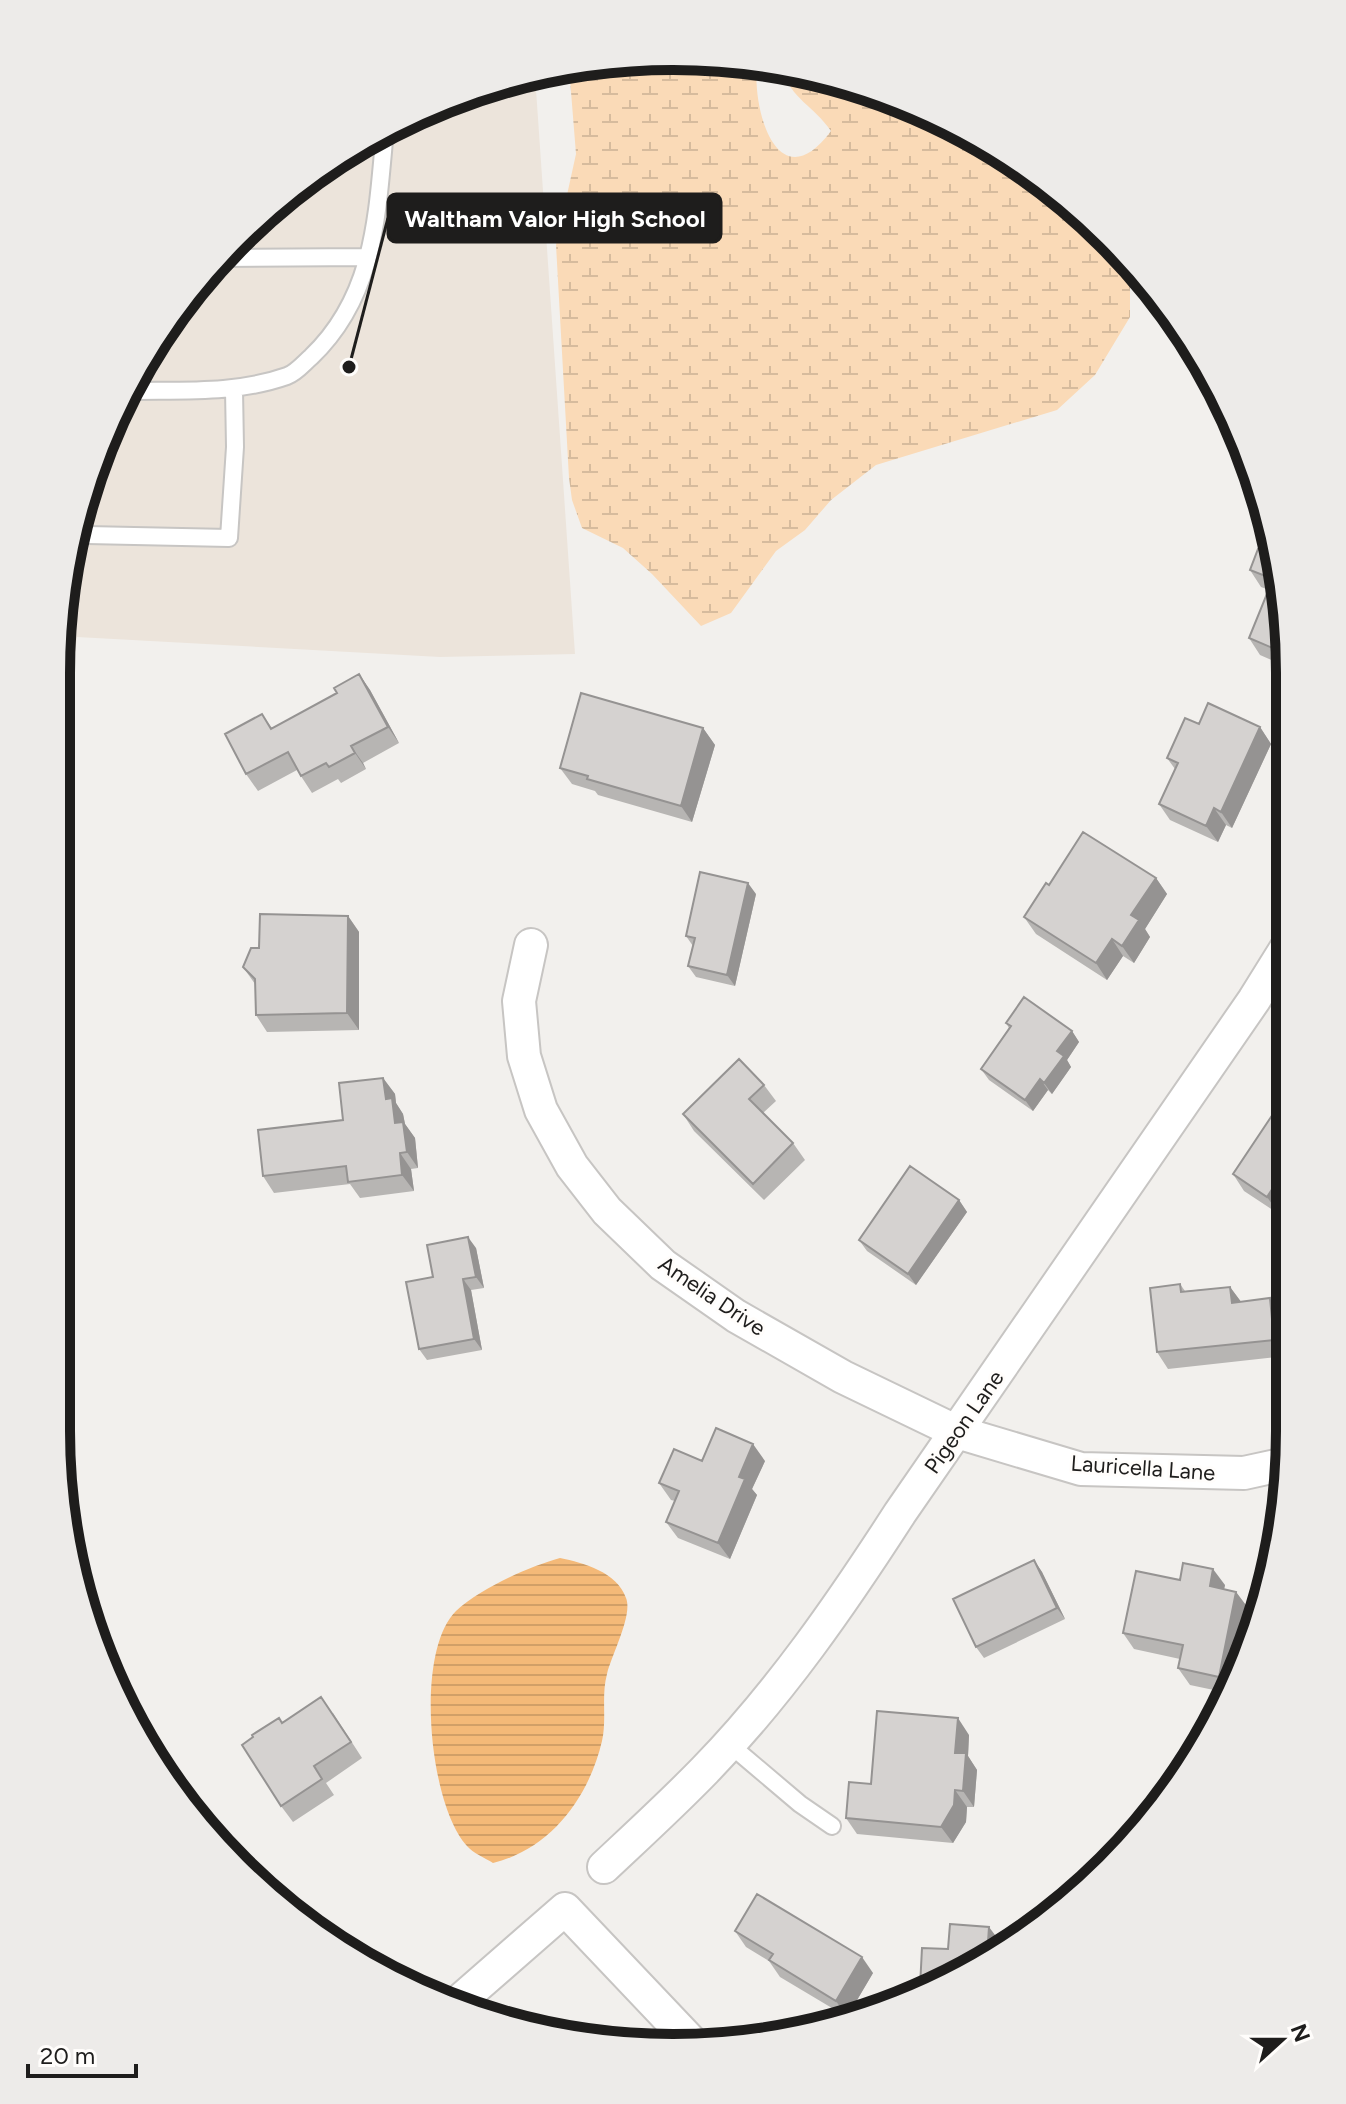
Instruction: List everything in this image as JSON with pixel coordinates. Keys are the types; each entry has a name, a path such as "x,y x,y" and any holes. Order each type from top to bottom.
{"street":[{"name":"Amelia Drive","path":"531,945 519,1001 524,1056 541,1110 572,1166 607,1211 663,1265 736,1316 843,1377 957,1432"},
{"name":"Pigeon Lane","path":"604,1867 707,1768 784,1678 844,1600 900,1513 1276,965"},
{"name":"Lauricella Lane","path":"957,1432 1081,1469 1244,1473 1275,1466"},
{"path":"465,1997 565,1909 683,2034"}],"lane":[{"path":"140,391 234,390 291,375 327,341 355,294 375,237 384,144"},
{"path":"236,258 368,257"},
{"path":"87,535 229,538 235,447 234,390"},
{"path":"728,1743 800,1804 832,1826"}],"shaded area":[{"path":"536,87 575,654 440,657 77,637 70,692 75,594 102,479 132,406 151,371 220,275 275,220 338,172 372,151 442,116"},
{"path":"560,1558 607,1575 622,1589 626,1598 627,1614 605,1682 602,1741 588,1782 564,1818 533,1846 493,1863 467,1846 454,1826 443,1798 432,1728 431,1693 435,1659 443,1631 466,1602 505,1579"}],"green space":[{"path":"673,70 757,76 759,105 773,142 783,153 797,157 813,150 831,131 787,81 867,102 940,132 974,151 1008,172 1071,220 1130,280 1130,317 1095,375 1057,410 876,465 831,500 805,530 776,551 731,613 701,626 623,548 582,528 572,500 556,245 576,154 570,79 594,75"}],"building":[{"path":"1258,549 1263,551 1268,577 1250,570"},
{"path":"1270,587 1275,649 1249,638"},
{"path":"359,674 388,727 351,746 355,753 329,767 326,763 301,776 288,752 246,774 225,734 262,714 271,729 337,693 334,688"},
{"path":"581,693 703,728 681,806 587,779 588,776 560,768"},
{"path":"1208,703 1260,727 1221,812 1214,808 1206,826 1159,804 1178,763 1167,758 1185,718 1199,724"},
{"path":"1083,832 1156,878 1131,915 1139,920 1122,946 1112,939 1096,963 1024,917"},
{"path":"700,872 748,883 727,975 688,966 695,938 686,936"},
{"path":"260,914 348,916 347,1013 256,1015 255,979 243,967 251,948 259,948"},
{"path":"1024,997 1072,1031 1057,1051 1064,1056 1044,1083 1040,1079 1025,1100 981,1069 1011,1026 1006,1023"},
{"path":"739,1059 764,1085 749,1099 793,1143 753,1184 683,1114"},
{"path":"383,1078 386,1099 392,1098 395,1123 403,1122 407,1152 400,1153 402,1175 348,1182 346,1166 263,1176 258,1130 343,1120 339,1083"},
{"path":"1276,1110 1276,1183 1267,1197 1233,1174"},
{"path":"910,1166 959,1200 908,1274 859,1240"},
{"path":"468,1237 476,1277 463,1279 474,1339 419,1349 406,1282 433,1277 427,1245"},
{"path":"1180,1284 1181,1292 1230,1287 1232,1303 1270,1298 1274,1340 1157,1352 1150,1288"},
{"path":"716,1428 753,1444 739,1477 745,1479 718,1543 666,1522 679,1491 659,1483 674,1449 702,1461"},
{"path":"1034,1560 1057,1608 976,1647 953,1599"},
{"path":"1183,1563 1213,1569 1210,1586 1236,1592 1219,1677 1178,1668 1183,1645 1123,1633 1136,1571 1180,1580"},
{"path":"321,1697 351,1742 314,1766 322,1779 281,1806 242,1745 279,1718 282,1723"},
{"path":"877,1711 958,1718 955,1753 966,1753 963,1791 955,1790 954,1805 941,1827 846,1818 849,1782 871,1784"},
{"path":"757,1894 862,1957 836,2001 769,1960 773,1954 735,1931"},
{"path":"950,1924 989,1927 988,1944 920,1981 922,1948 948,1949"}],"place":[{"name":"Waltham Valor High School","path":"349,367"}]}
